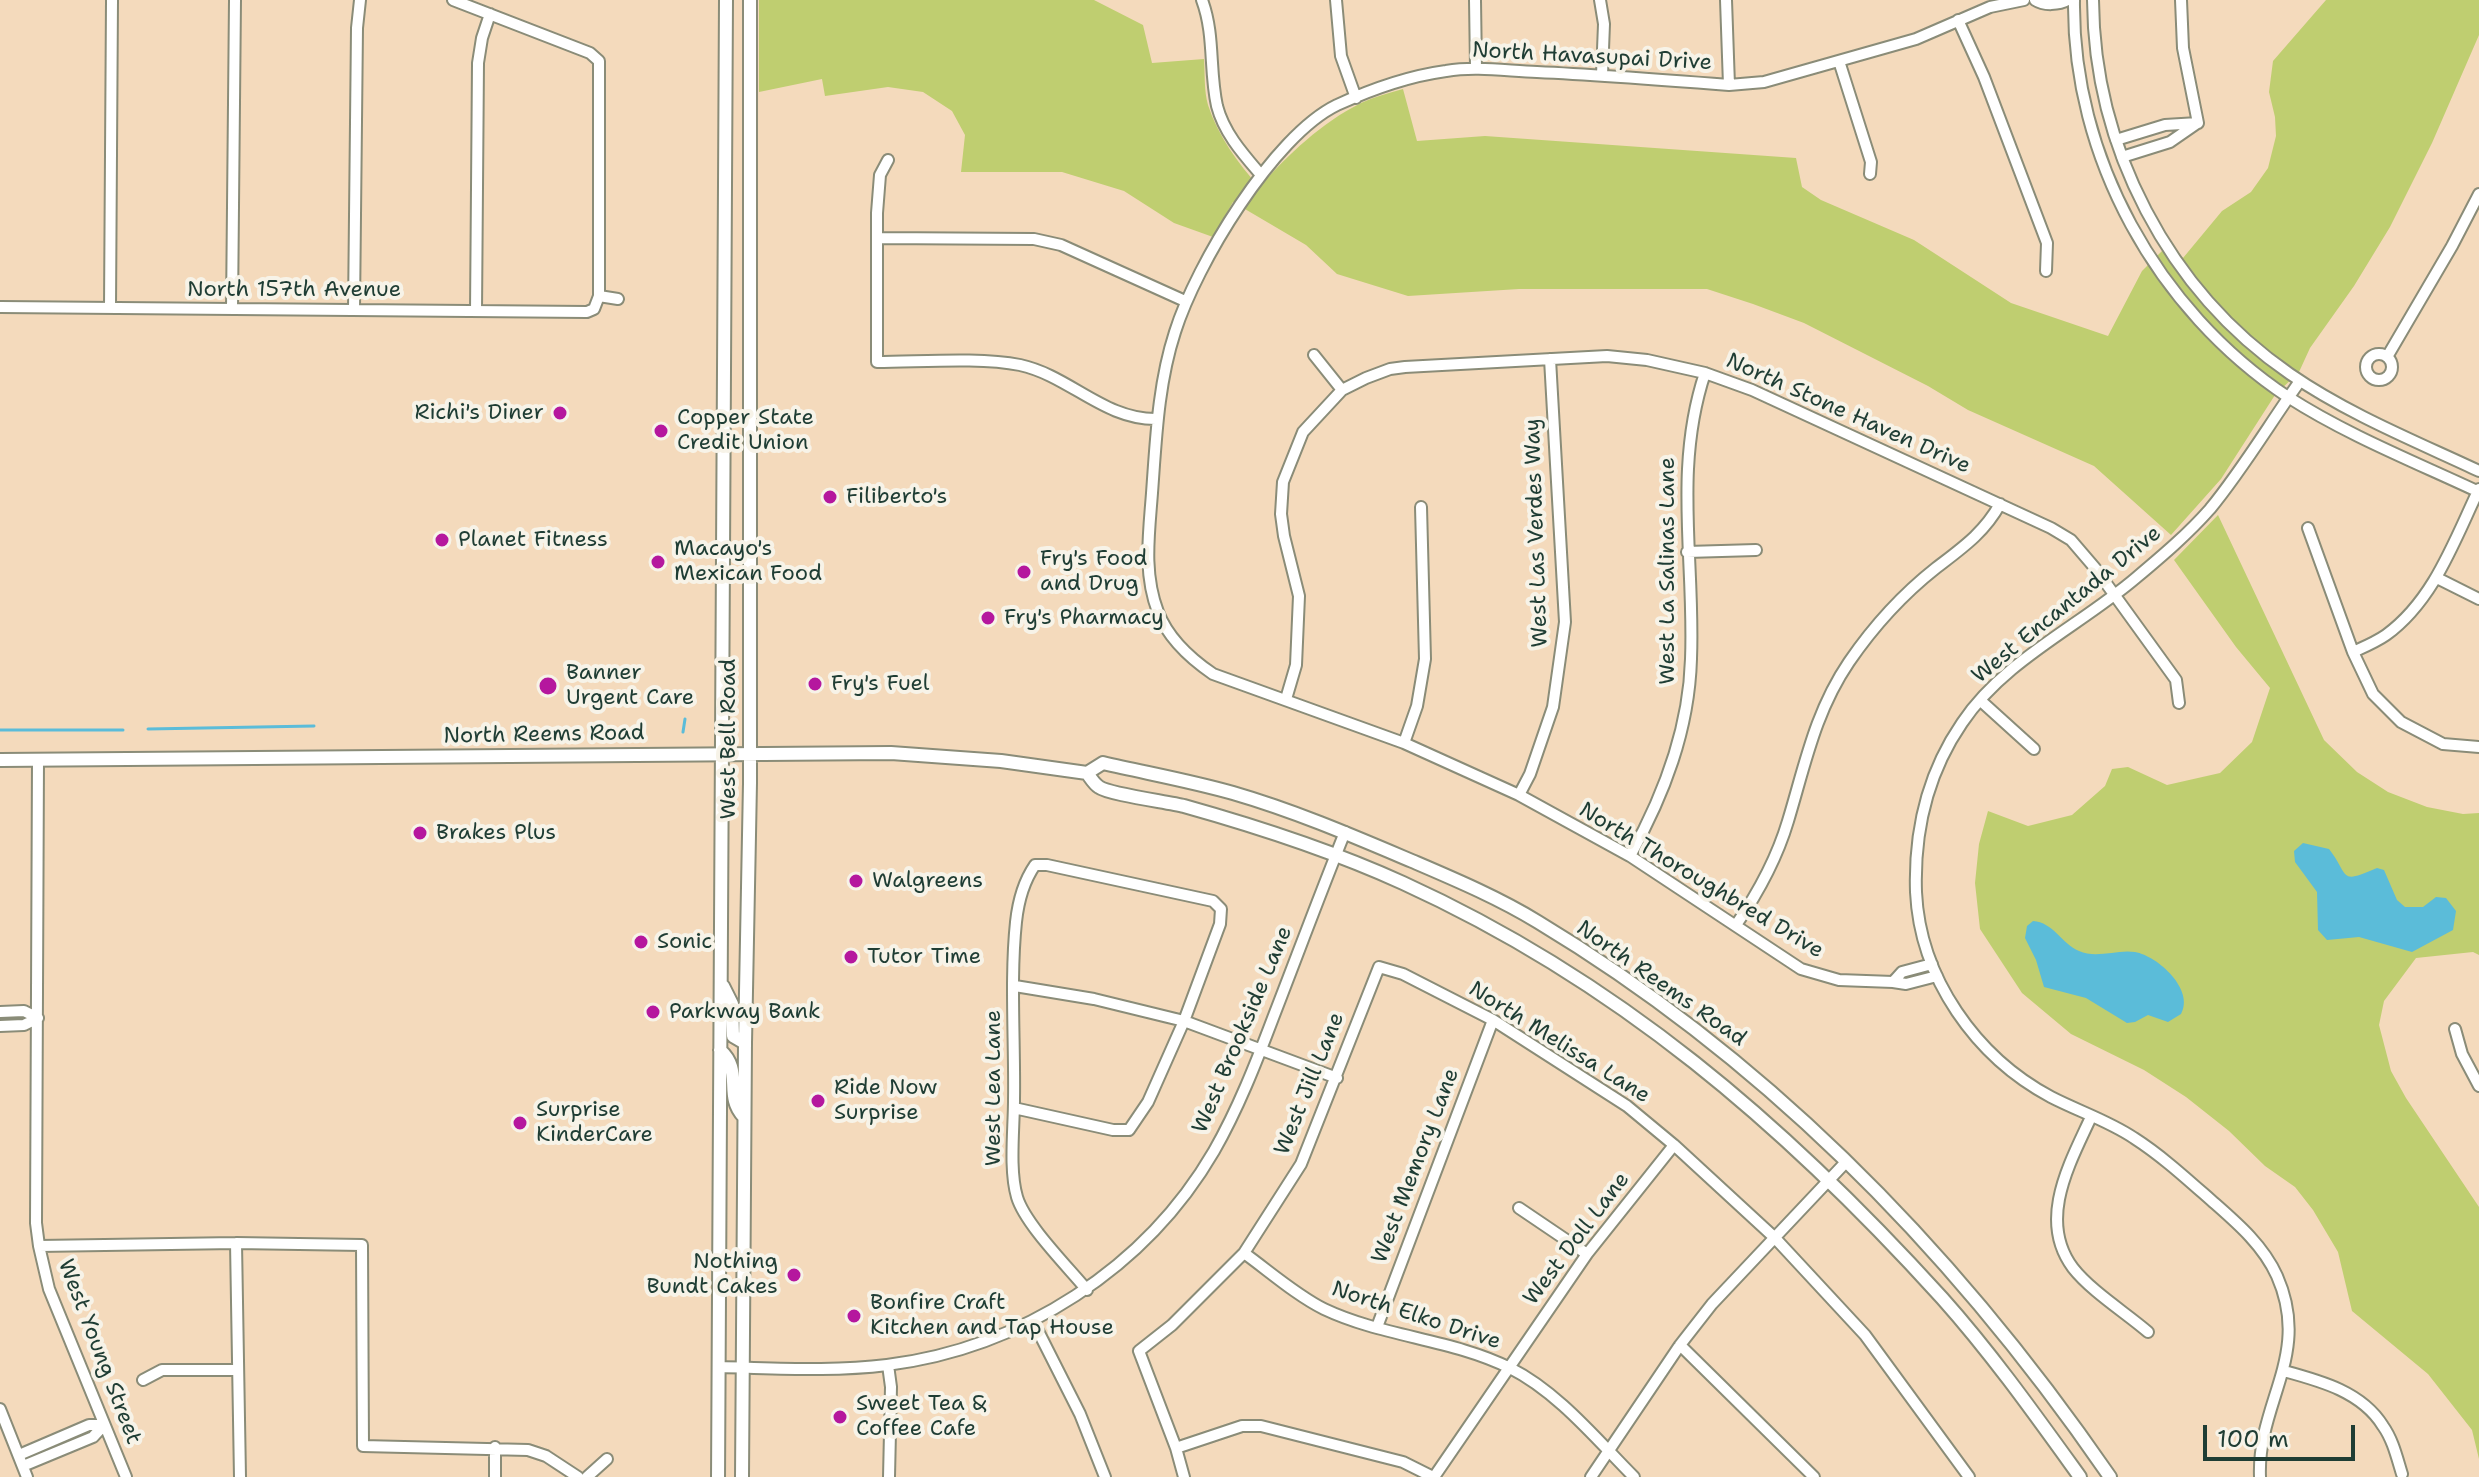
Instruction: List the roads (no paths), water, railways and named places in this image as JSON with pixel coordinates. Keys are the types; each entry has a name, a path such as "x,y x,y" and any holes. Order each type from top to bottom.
{"main road":[{"name":"West Bell Road","path":"718,1477 726,0"},
{"name":"West Bell Road","path":"742,1477 750,753 750,0"},
{"path":"723,472 748,473"},
{"name":"North Reems Road","path":"0,760 908,753 1087,773 1103,763 1233,793 1345,832 1448,877 1536,921 1653,997 1744,1067 1896,1210 1987,1312 2071,1420 2110,1477"},
{"name":"North Reems Road","path":"1087,773 1099,788 1205,812 1336,855 1403,883 1515,939 1599,991 1686,1054 1781,1133 1942,1299 2008,1378 2080,1477"},
{"path":"722,983 732,1004 733,1036 745,1043"},
{"path":"720,1050 731,1061 735,1105 744,1117"}],"street":[{"path":"110,308 112,0"},
{"path":"232,309 235,0"},
{"path":"354,310 357,28 360,0"},
{"path":"453,0 590,53 599,61 599,296 618,299"},
{"path":"1202,0 1211,28 1218,109 1234,143 1261,175"},
{"path":"1336,0 1341,56 1356,98"},
{"path":"1475,0 1476,68"},
{"path":"1600,0 1604,24 1602,75"},
{"path":"1726,0 1729,85"},
{"name":"North Havasupai Drive","path":"1159,616 1149,583 1147,557 1157,419 1162,383 1185,301 1261,175 1280,152 1334,107 1425,74 1476,68 1729,85 1764,82 1916,39 1990,7 2024,0"},
{"path":"2035,0 2041,4 2062,4 2071,0 2079,71 2093,132 2112,188 2152,261 2184,302 2234,355 2288,397 2386,449 2479,491 2437,578 2417,608 2385,636 2353,652"},
{"path":"2093,0 2098,67 2122,157 2162,242 2201,294 2243,337 2300,381 2352,410 2479,471"},
{"path":"2181,0 2183,48 2198,123"},
{"path":"476,311 478,63 490,14"},
{"path":"1958,20 1984,77 2047,243 2046,271"},
{"path":"1839,61 1871,162 1870,174"},
{"path":"2116,140 2165,125 2198,123"},
{"path":"2122,157 2170,142 2198,123"},
{"path":"888,160 880,175 877,362 1020,365 1040,372 1119,414 1139,420 1157,419"},
{"path":"2387,357 2445,260 2479,194"},
{"path":"877,238 1034,239 1061,245 1185,301"},
{"name":"North 157th Avenue","path":"0,307 587,312 597,305 599,296"},
{"path":"1314,355 1342,390"},
{"name":"North Stone Haven Drive","path":"1286,699 1296,665 1299,596 1284,536 1281,514 1283,482 1303,432 1342,390 1390,369 1607,356 1647,360 1705,373 1752,390 2071,540 2085,554 2176,680 2179,703"},
{"name":"West Las Verdes Way","path":"1519,795 1530,774 1553,707 1565,622 1550,359"},
{"name":"West La Salinas Lane","path":"1630,856 1663,790 1683,724 1691,662 1687,464 1697,399 1705,373"},
{"name":"West Encantada Drive","path":"2260,1477 2262,1441 2284,1371 2289,1341 2285,1299 2268,1258 2233,1220 2153,1152 2133,1137 2050,1096 2010,1070 1961,1019 1937,976 1923,941 1917,910 1917,833 1934,774 1964,720 2003,677 2113,595 2189,531 2209,510 2300,381"},
{"path":"1736,925 1772,862 1788,823 1810,742 1826,702 1849,662 1891,609 1935,569 1971,542 1989,524 2000,504"},
{"path":"1404,743 1417,706 1425,659 1421,507"},
{"path":"2308,528 2353,652 2373,694 2401,722 2443,744 2479,747"},
{"path":"1687,552 1756,550"},
{"path":"2437,578 2479,599"},
{"name":"North Thoroughbred Drive","path":"1159,616 1178,644 1194,661 1213,674 1404,743 1519,795 1630,856 1781,958 1820,976 1857,982 1906,984 1937,976"},
{"path":"1981,701 2034,749"},
{"name":"West Young Street","path":"38,760 36,1223 49,1289 126,1477"},
{"name":"West Brookside Lane","path":"718,1367 858,1368 954,1352 1033,1321 1087,1290 1155,1230 1188,1190 1214,1150 1261,1049 1345,832"},
{"name":"West Lea Lane","path":"1087,1290 1028,1218 1018,1200 1014,1181 1016,921 1027,877 1035,865 1213,901 1221,909 1220,924 1184,1021"},
{"name":"North Thoroughbred Drive","path":"1893,982 1902,972 1932,964"},
{"name":"North Melissa Lane","path":"1379,967 1403,974 1493,1020 1627,1106 1674,1145 1775,1238 1865,1335 1969,1477"},
{"name":"West Jill Lane","path":"1176,1448 1139,1351 1172,1325 1244,1253 1301,1164 1379,967"},
{"path":"1015,986 1094,999 1184,1021 1337,1078"},
{"path":"0,1012 24,1011 38,1018"},
{"path":"0,1026 24,1025 38,1018"},
{"name":"West Memory Lane","path":"1377,1327 1493,1020"},
{"path":"1014,1108 1113,1130 1129,1130 1148,1102 1184,1021"},
{"path":"2455,1029 2462,1054 2479,1086"},
{"path":"2091,1117 2068,1165 2059,1193 2057,1215 2062,1246 2073,1268 2148,1332"},
{"name":"West Doll Lane","path":"1434,1477 1587,1254 1674,1145"},
{"path":"1591,1477 1680,1345 1712,1304 1846,1162"},
{"path":"1519,1208 1587,1254"},
{"path":"236,1243 240,1477"},
{"path":"39,1246 362,1245 363,1446 528,1450 554,1461 578,1477"},
{"name":"North Elko Drive","path":"1244,1253 1322,1308 1377,1327 1470,1352 1509,1367 1559,1403 1634,1477"},
{"path":"1033,1321 1080,1414 1105,1477"},
{"path":"1680,1345 1814,1477"},
{"path":"888,1365 891,1387 889,1477"},
{"path":"143,1380 162,1370 237,1370"},
{"path":"2284,1371 2318,1380 2364,1405 2383,1425 2402,1474"},
{"path":"0,1409 25,1472 93,1437 104,1425"},
{"path":"19,1455 89,1425 104,1425"},
{"path":"1184,1477 1176,1448 1242,1426 1261,1426 1403,1462 1434,1477"},
{"path":"495,1447 495,1477"},
{"path":"587,1477 607,1459"}],"water":[{"path":"2303,843 2329,849 2350,877 2377,868 2384,870 2397,900 2405,907 2423,907 2436,897 2446,898 2456,911 2453,930 2412,952 2359,937 2327,940 2318,930 2317,892 2295,862 2294,851"},
{"path":"2033,921 2046,925 2079,951 2100,954 2135,952 2154,960 2179,985 2184,1005 2181,1014 2168,1022 2148,1015 2127,1023 2086,998 2044,987 2025,938 2027,926"}],"waterway":[{"path":"683,732 685,719"},
{"path":"148,729 314,726"},
{"path":"0,730 123,730"}],"place":[{"name":"Richi's Diner","path":"560,413"},
{"name":"Copper State Credit Union","path":"661,431"},
{"name":"Filiberto's","path":"830,497"},
{"name":"Planet Fitness","path":"442,540"},
{"name":"Macayo's Mexican Food","path":"658,562"},
{"name":"Fry's Food and Drug","path":"1024,572"},
{"name":"Fry's Pharmacy","path":"988,618"},
{"name":"Fry's Fuel","path":"815,684"},
{"name":"Banner Urgent Care","path":"548,686"},
{"name":"Brakes Plus","path":"420,833"},
{"name":"Walgreens","path":"856,881"},
{"name":"Sonic","path":"641,942"},
{"name":"Tutor Time","path":"851,957"},
{"name":"Parkway Bank","path":"653,1012"},
{"name":"Ride Now Surprise","path":"818,1101"},
{"name":"Surprise KinderCare","path":"520,1123"},
{"name":"Nothing Bundt Cakes","path":"794,1275"},
{"name":"Bonfire Craft Kitchen and Tap House","path":"854,1316"},
{"name":"Sweet Tea & Coffee Cafe","path":"840,1417"}]}
